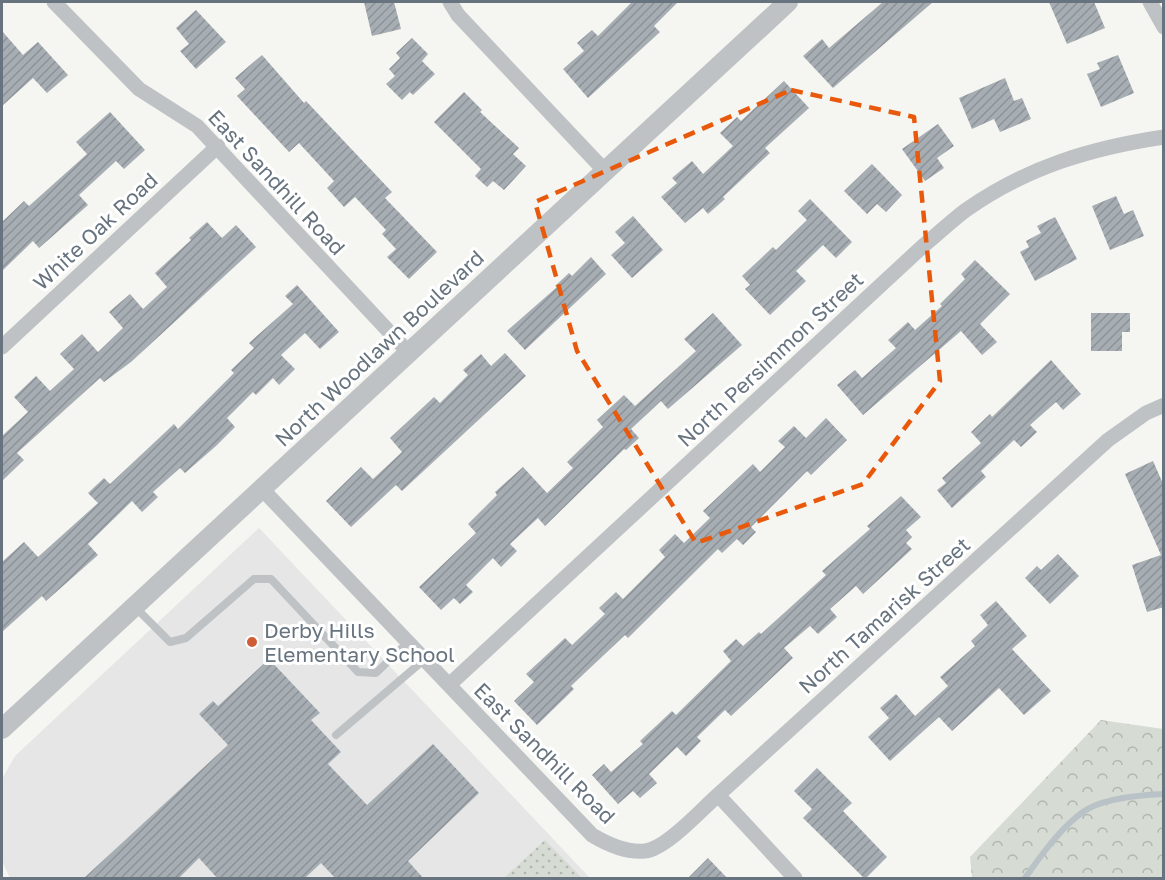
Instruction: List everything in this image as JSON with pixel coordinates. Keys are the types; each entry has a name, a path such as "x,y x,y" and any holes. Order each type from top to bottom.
{"street":[{"name":"East Sandhill Road","path":"54,2 139,89 181,114 218,146 409,353"},
{"path":"450,2 458,15 605,171"},
{"name":"North Woodlawn Boulevard","path":"2,729 788,2"},
{"path":"1150,2 1164,27"},
{"name":"North Persimmon Street","path":"449,685 915,254 966,210 1011,183 1058,160 1164,136"},
{"name":"White Oak Road","path":"2,347 218,146"},
{"name":"North Tamarisk Street","path":"632,850 645,851 656,848 718,795 1091,454 1116,433 1164,405"},
{"name":"East Sandhill Road","path":"262,489 592,836 632,850"},
{"path":"718,795 795,879"}],"lane":[{"path":"135,607 170,642 186,638 254,579 270,579 358,672 376,673 408,642"},
{"path":"336,735 424,659"}],"highlighted area":[{"path":"791,90 914,117 940,381 863,484 696,543 577,351 535,202"}],"shaded area":[{"name":"Derby Hills Elementary School","path":"259,528 590,878 10,878 2,861 2,779 15,756"}],"green space":[{"path":"1101,720 1163,729 1163,878 972,878 970,857"},
{"path":"545,840 582,878 504,878"}],"building":[{"path":"364,2 394,2 401,29 372,36"},
{"path":"632,2 678,2 654,26 660,32 588,98 563,69 584,51 577,43 592,30 598,36"},
{"path":"883,2 933,2 833,88 803,56 822,39 829,48"},
{"path":"1049,2 1094,2 1105,28 1067,44"},
{"path":"196,10 226,42 196,69 180,51 189,44 176,28"},
{"path":"2,31 23,55 38,42 68,75 47,93 33,78 2,106"},
{"path":"412,38 428,54 422,61 435,74 413,95 410,92 402,100 386,84 395,76 389,69 400,58 396,53"},
{"path":"262,55 304,103 306,101 392,192 385,198 437,252 409,279 387,257 396,249 382,234 386,230 355,197 344,207 327,188 334,181 299,143 289,152 237,96 245,89 235,78"},
{"path":"1118,55 1134,93 1101,107 1087,74 1100,69 1097,63"},
{"path":"1005,78 1014,101 1022,98 1031,119 1000,132 994,119 972,129 959,98"},
{"path":"784,81 809,108 765,148 770,153 723,197 725,199 708,214 703,208 685,223 661,197 677,183 672,178 692,161 703,174 733,146 720,133 737,117 741,121"},
{"path":"464,92 482,110 480,112 519,148 513,154 526,166 504,190 493,181 487,187 475,176 481,169 434,122"},
{"path":"110,112 145,150 124,169 116,161 79,195 88,205 39,248 33,241 2,271 2,222 24,201 29,206 87,154 76,142"},
{"path":"938,124 954,146 937,158 944,168 925,181 902,149"},
{"path":"872,164 902,195 886,212 877,204 867,214 844,191"},
{"path":"1116,196 1124,214 1133,210 1144,236 1110,250 1092,206"},
{"path":"810,199 852,242 836,258 823,245 796,271 806,281 770,315 745,289 750,285 742,276 773,247 776,250 807,220 798,211"},
{"path":"633,216 663,250 632,278 611,255 625,243 615,232"},
{"path":"1055,217 1077,259 1035,281 1020,252 1029,247 1026,241 1041,233 1037,226"},
{"path":"207,222 222,238 236,225 256,247 131,362 104,382 100,378 17,453 24,460 2,481 2,436 28,412 14,397 36,376 50,391 74,369 60,354 82,334 98,352 123,328 109,312 130,294 143,309 167,287 155,273"},
{"path":"591,257 606,274 525,350 507,331 557,287 555,286 569,273 572,276"},
{"path":"975,260 1010,294 980,324 997,342 982,355 961,331 863,415 837,385 855,370 862,378 896,348 888,340 908,322 915,330 942,306 940,304 965,279 961,274"},
{"path":"297,285 339,332 320,349 305,333 281,355 295,369 279,385 273,378 256,395 253,392 227,418 235,427 216,446 185,473 180,468 153,492 158,497 142,512 132,501 88,544 98,555 46,601 42,596 2,632 2,562 24,542 38,557 98,503 88,493 104,478 110,484 174,424 178,429 234,373 231,370 254,348 249,343 293,304 285,296"},
{"path":"713,313 742,345 668,409 661,401 631,429 639,438 626,450 624,449 545,526 538,518 510,544 517,551 501,567 493,558 466,585 473,592 460,604 454,598 441,610 419,587 476,533 468,524 497,495 495,492 523,467 547,493 573,468 567,462 603,427 597,420 624,395 635,406 696,351 684,339"},
{"path":"1091,313 1130,313 1130,332 1122,332 1122,351 1091,351"},
{"path":"505,353 526,376 402,491 396,485 351,527 326,501 361,467 373,479 402,452 390,438 434,397 440,403 468,375 463,370 481,354 491,366"},
{"path":"1051,360 1081,394 1063,410 1056,402 1030,425 1037,432 1021,447 1014,440 981,471 986,477 952,508 937,490 946,483 942,478 981,443 971,432 990,414 992,417"},
{"path":"826,418 847,440 811,475 807,471 751,527 756,532 743,545 737,539 722,553 718,549 628,638 625,635 571,686 574,689 537,725 514,701 534,682 526,674 565,638 572,645 605,614 599,608 616,592 623,599 665,557 659,550 675,534 684,543 710,518 703,511 753,464 760,472 785,447 778,441 794,426 806,438"},
{"path":"1153,461 1164,486 1164,607 1147,612 1132,565 1161,555 1125,474"},
{"path":"901,496 921,517 906,530 912,537 906,543 912,549 863,594 856,586 830,609 837,617 818,634 810,626 784,648 793,658 731,716 725,710 697,737 701,741 686,756 677,747 649,774 657,783 640,798 633,791 618,804 592,775 604,764 611,772 643,744 640,741 672,711 676,715 731,661 723,651 736,639 743,646 759,632 761,634 826,575 822,571 870,529 867,526"},
{"path":"1058,554 1079,576 1050,604 1025,578 1037,566 1041,570"},
{"path":"996,601 1027,636 1012,649 1051,691 1024,715 999,688 952,731 939,717 890,761 868,737 889,718 880,708 896,694 915,716 948,686 940,677 975,646 971,641 988,625 980,615"},
{"path":"269,659 320,713 311,720 341,752 328,764 367,805 433,744 479,793 408,861 424,879 336,879 321,863 304,879 218,879 199,858 178,879 83,879 228,745 199,714 213,701 218,706"},
{"path":"817,768 852,803 843,811 887,857 865,879 803,818 812,809 794,791"},
{"path":"708,858 728,879 687,879"}],"waterway":[{"path":"1025,878 1059,834 1091,807 1133,796 1164,794"}],"place":[{"name":"Derby Hills Elementary School","path":"252,642"}]}
